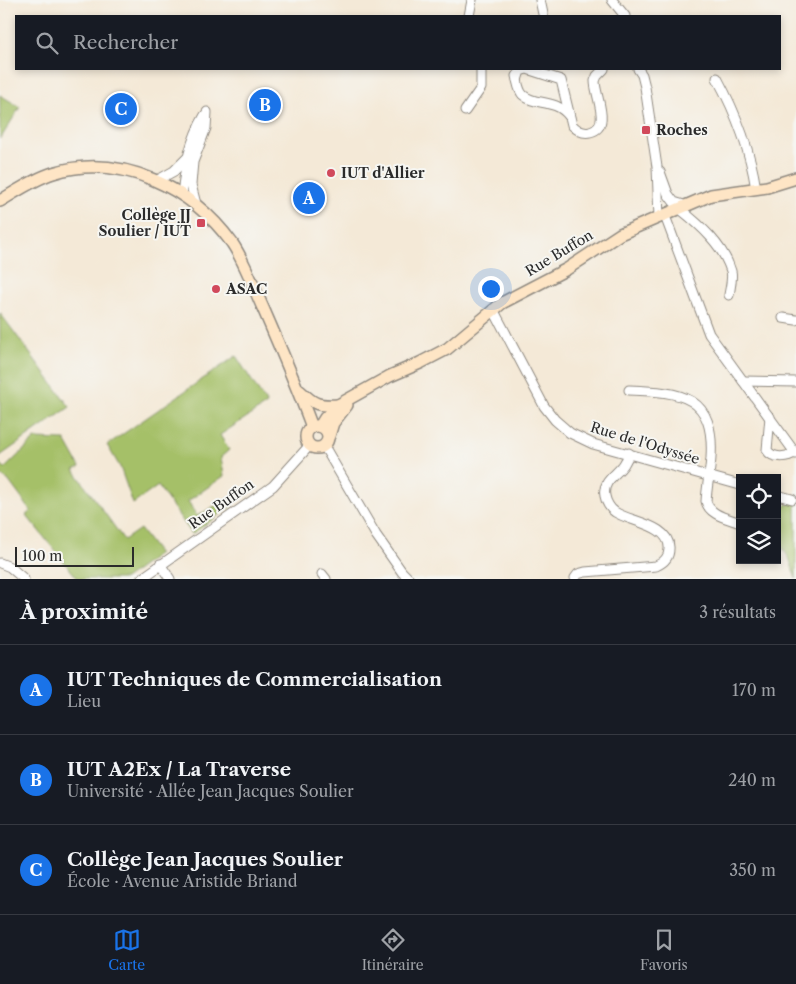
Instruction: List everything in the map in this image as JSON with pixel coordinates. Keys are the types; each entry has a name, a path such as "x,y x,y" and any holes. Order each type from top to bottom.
{"main road":[{"path":"0,202 38,179 53,173 82,167 96,167 120,169 156,181 196,204 232,244 244,263 297,388 316,426 326,430 326,441 315,448 310,445 306,435 316,426"},
{"name":"Rue Buffon","path":"316,426 338,405 390,376 446,349 502,303 567,269 620,234 711,195 767,188 796,178"},
{"path":"297,388 308,398 321,405 338,405"},
{"name":"Rue Buffon","path":"326,441 332,423 342,409 357,395"}],"street":[{"path":"469,15 472,0"},
{"path":"540,0 543,14"},
{"path":"612,0 624,15"},
{"path":"465,111 481,88 481,70"},
{"path":"515,70 519,89 523,94 528,98 558,106 569,116"},
{"path":"517,80 520,71 524,70"},
{"path":"530,70 561,80 572,125 584,133 597,129 601,123 602,117 595,81 603,70"},
{"path":"639,70 645,87 658,167 662,217 709,334 770,417 795,453 790,456 772,456 769,454 767,450 770,417"},
{"path":"717,78 730,102 744,138 752,164 756,189"},
{"path":"182,195 187,158 199,124 207,112 206,128 192,173 191,185 196,204"},
{"path":"156,181 174,171 187,158"},
{"path":"658,167 668,194 674,202 683,207 723,254 731,273 729,294"},
{"name":"Rue de l'Odyssée","path":"493,309 544,406 555,420 570,433 629,454 736,483"},
{"path":"783,318 796,320"},
{"path":"743,381 796,382"},
{"path":"629,390 661,391 688,399 705,414 710,426 711,438 706,501 708,507 713,512 736,521"},
{"path":"326,441 376,535 409,579"},
{"name":"Rue Buffon","path":"141,579 273,486 310,445"},
{"path":"575,578 578,574 585,572 656,566 663,563 668,555 670,548 664,534 614,512 605,497 607,482 624,464 629,454"},
{"path":"781,496 792,499"},
{"path":"0,563 10,567 24,579"},
{"path":"160,564 170,579"}],"green space":[{"path":"0,95 20,107 1,138 0,138"},
{"path":"0,313 70,407 0,456"},
{"path":"236,356 267,404 220,435 229,450 221,457 224,476 188,501 197,516 229,498 233,505 192,534 158,486 133,504 120,467 107,445"},
{"path":"35,439 65,440 80,467 74,470 124,540 140,529 159,554 125,579 78,579 26,515 31,511 8,480 0,475 0,464 5,468"},
{"path":"796,497 796,579 789,558 781,546 781,510"}],"place":[{"name":"IUT A2Ex / La Traverse","path":"265,105"},
{"name":"Collège Jean Jacques Soulier","path":"121,109"},
{"name":"Roches","path":"646,130"},
{"name":"IUT d'Allier","path":"331,173"},
{"name":"IUT Techniques de Commercialisation","path":"309,198"},
{"name":"Collège JJ Soulier / IUT","path":"201,223"},
{"name":"ASAC","path":"216,289"}]}
